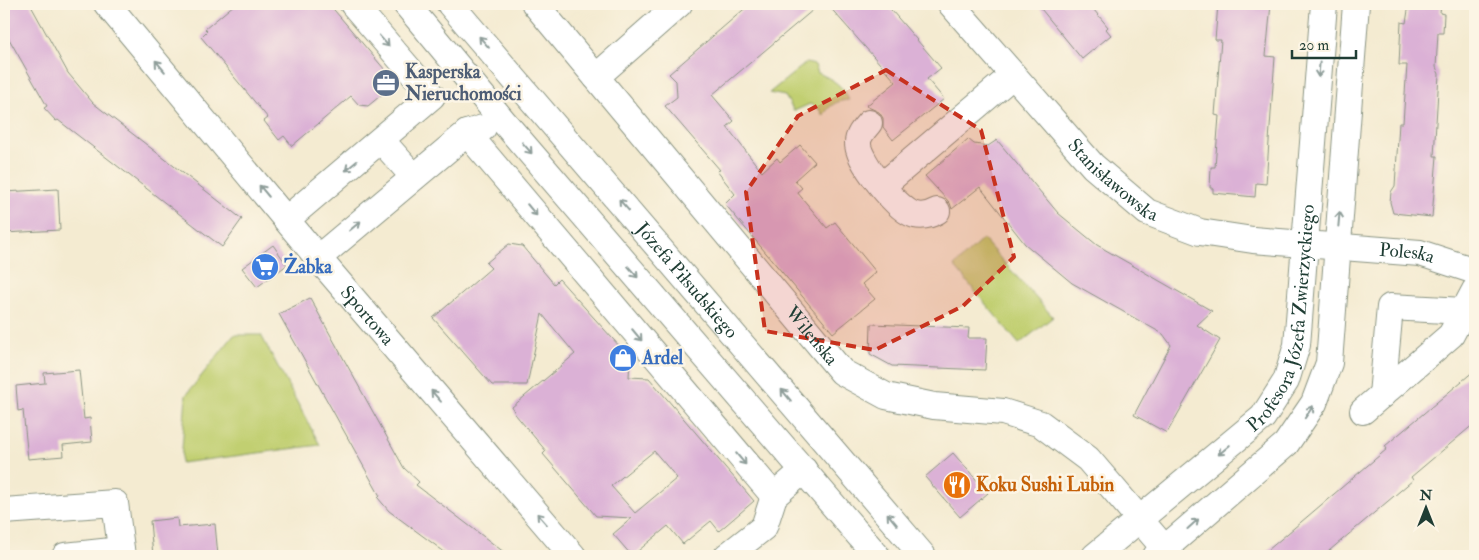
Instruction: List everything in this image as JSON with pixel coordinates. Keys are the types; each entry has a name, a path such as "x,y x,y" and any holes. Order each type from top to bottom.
{"street":[{"name":"Sportowa","path":"107,4 318,258 573,556"},
{"path":"287,219 432,96 352,4"},
{"name":"Józefa Piłsudskiego","path":"406,4 503,121 877,556"},
{"name":"Józefa Piłsudskiego","path":"450,4 923,556"},
{"name":"Wileńska","path":"535,4 842,372 886,396 934,406 1003,412 1042,424 1088,459 1139,518 1164,554"},
{"path":"596,77 679,4"},
{"name":"Stanisławowska","path":"951,4 1093,166 1147,212 1200,232 1253,240 1337,246"},
{"name":"Profesora Józefa Zwierzyckiego","path":"1095,556 1263,417 1286,381 1296,345 1324,4"},
{"name":"Profesora Józefa Zwierzyckiego","path":"1164,554 1286,444 1314,403 1329,363 1356,4"},
{"path":"882,186 1013,75"},
{"path":"318,258 467,133 503,121"},
{"path":"869,122 861,131 858,144 860,155 882,186 902,208 914,215 928,216 938,211"},
{"path":"467,133 774,496"},
{"path":"382,140 414,177"},
{"name":"Poleska","path":"1337,246 1420,253 1475,271"},
{"path":"1469,300 1451,335 1372,403 1390,307 1469,300"},
{"path":"728,556 764,527 774,496 804,470"},
{"path":"4,511 115,503 122,553 65,556"}],"highlighted area":[{"path":"886,70 981,130 1014,257 963,306 875,350 765,331 746,192 798,116"}],"green space":[{"path":"806,63 815,65 818,73 836,83 844,90 849,100 833,104 823,116 820,110 810,104 794,111 785,96 769,93"},
{"path":"983,239 1053,317 1019,344 954,266"},
{"path":"234,335 261,335 320,445 181,463 186,395"}],"building":[{"path":"4,4 30,4 68,73 93,103 242,219 222,247 58,120 56,121 44,108 47,106 4,30"},
{"path":"235,4 329,4 391,77 391,87 368,106 359,105 351,96 292,146 284,136 279,140 264,121 268,118 201,37 207,31 205,29"},
{"path":"750,4 820,4 712,95 734,121 727,127 762,172 777,158 780,162 800,145 815,162 795,180 802,188 797,192 827,228 835,222 876,272 862,284 875,299 833,333 725,204 735,194 717,171 720,170 665,106 677,97 676,81 669,74"},
{"path":"827,4 886,4 941,68 927,79 944,99 893,140 883,127 883,118 879,112 866,106 896,82"},
{"path":"1037,4 1089,4 1108,27 1106,29 1111,35 1082,59"},
{"path":"1218,4 1271,4 1266,56 1275,57 1266,184 1256,183 1255,197 1213,193 1213,188 1210,188 1211,167 1215,167 1219,116 1215,115 1221,40 1215,40"},
{"path":"1409,4 1441,4 1440,13 1444,14 1443,33 1438,33 1436,67 1439,74 1434,156 1437,156 1432,217 1393,213 1390,202 1391,192 1395,186 1399,123 1403,123 1407,65 1399,65 1401,22 1406,23"},
{"path":"968,139 974,144 988,146 997,140 1058,213 1097,245 1212,311 1197,325 1220,340 1167,433 1134,415 1171,345 1163,334 1072,283 1025,244 980,187 952,209 950,203 925,176"},
{"path":"58,189 60,230 4,233 4,192"},
{"path":"509,244 522,246 554,284 559,279 630,358 629,377 649,378 754,501 719,531 711,521 683,544 668,526 632,556 613,534 632,518 596,516 543,454 546,451 515,414 512,407 575,354 542,314 527,385 492,385 433,318 491,268 486,263","holes":["654,451 677,478 635,513 611,486"]},
{"name":"Żabka","path":"273,245 287,265 257,287 242,268"},
{"path":"310,298 404,468 419,482 416,485 509,556 450,556 389,511 378,498 380,496 279,314"},
{"path":"871,324 969,328 968,338 987,338 985,370 892,366 870,354"},
{"path":"79,370 84,419 90,418 92,442 63,445 64,456 28,459 23,410 18,411 16,386 45,383 44,373"},
{"path":"1475,370 1475,423 1411,477 1413,480 1323,556 1261,556 1387,449 1385,446"},
{"name":"Koku Sushi Lubin","path":"953,453 988,493 960,517 925,477"},
{"path":"177,518 178,527 215,524 218,556 153,556 150,521"}],"place":[{"name":"Kasperska Nieruchomości","path":"386,83"},
{"name":"Żabka","path":"265,267"},
{"name":"Ardel","path":"623,358"},
{"name":"Koku Sushi Lubin","path":"957,485"}]}
